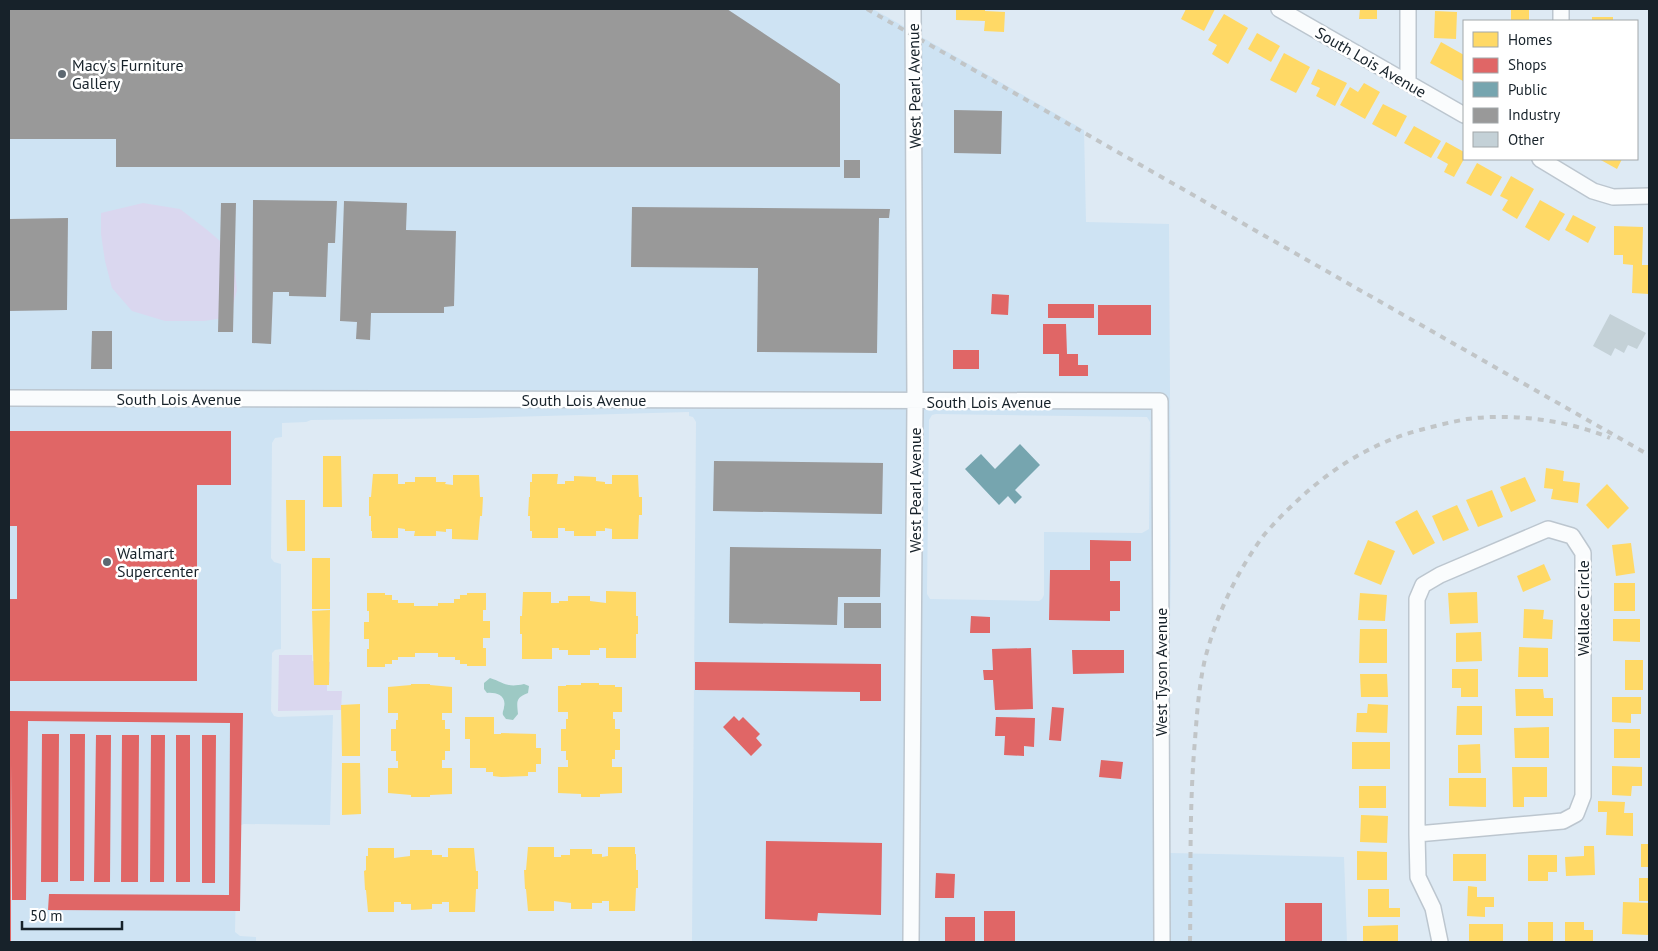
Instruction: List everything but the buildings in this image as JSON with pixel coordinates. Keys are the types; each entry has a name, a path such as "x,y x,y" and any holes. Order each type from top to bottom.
{"street":[{"name":"West Pearl Avenue","path":"911,942 916,402 913,9"},
{"name":"South Lois Avenue","path":"1279,9 1463,114"},
{"path":"1408,9 1408,83"},
{"path":"1543,160 1560,165 1593,191 1613,197 1649,196"},
{"name":"South Lois Avenue","path":"9,398 916,402 1160,401"},
{"name":"West Tyson Avenue","path":"1160,401 1162,942"},
{"name":"Wallace Circle","path":"1417,834 1563,821 1576,814 1583,796 1583,553 1572,536 1548,528 1440,575 1423,585 1417,599 1417,834 1418,877 1434,908 1440,942"}],"shaded area":[{"path":"9,9 873,9 905,27 908,395 9,391"},
{"path":"920,36 1084,130 1086,222 1169,224 1171,561 1169,685 1167,395 923,395"},
{"path":"143,203 180,209 233,252 237,290 230,317 204,321 165,321 132,311 112,288 101,234 101,213"},
{"path":"9,405 908,409 903,942 692,942 696,422 693,417 689,416 689,412 311,420 282,423 282,437 275,438 272,443 271,558 274,562 281,564 281,649 275,650 272,653 271,711 274,716 278,717 333,715 330,825 244,824 239,826 237,830 235,932 240,936 256,937 256,942 9,942"},
{"path":"1152,408 1154,942 919,942 923,409","holes":["932,415 1147,417 1150,422 1149,529 1142,533 1044,532 1044,595 1039,601 930,599 927,594 929,420"]},
{"path":"279,655 312,655 312,661 330,662 327,691 342,691 341,710 278,711"},
{"path":"490,678 510,685 524,684 529,686 528,693 518,701 518,714 513,720 506,719 503,715 504,700 502,697 497,694 487,693 484,689 484,683"},
{"path":"1170,853 1344,857 1347,942 1170,942"}],"railway":[{"path":"867,9 1649,455"},
{"path":"1190,942 1193,765 1197,709 1203,669 1215,627 1228,594 1264,535 1311,488 1339,467 1370,449 1420,430 1467,419 1503,417 1558,422 1610,438"}],"place":[{"name":"Macy's Furniture Gallery","path":"62,74"},
{"name":"Walmart Supercenter","path":"107,562"}]}
